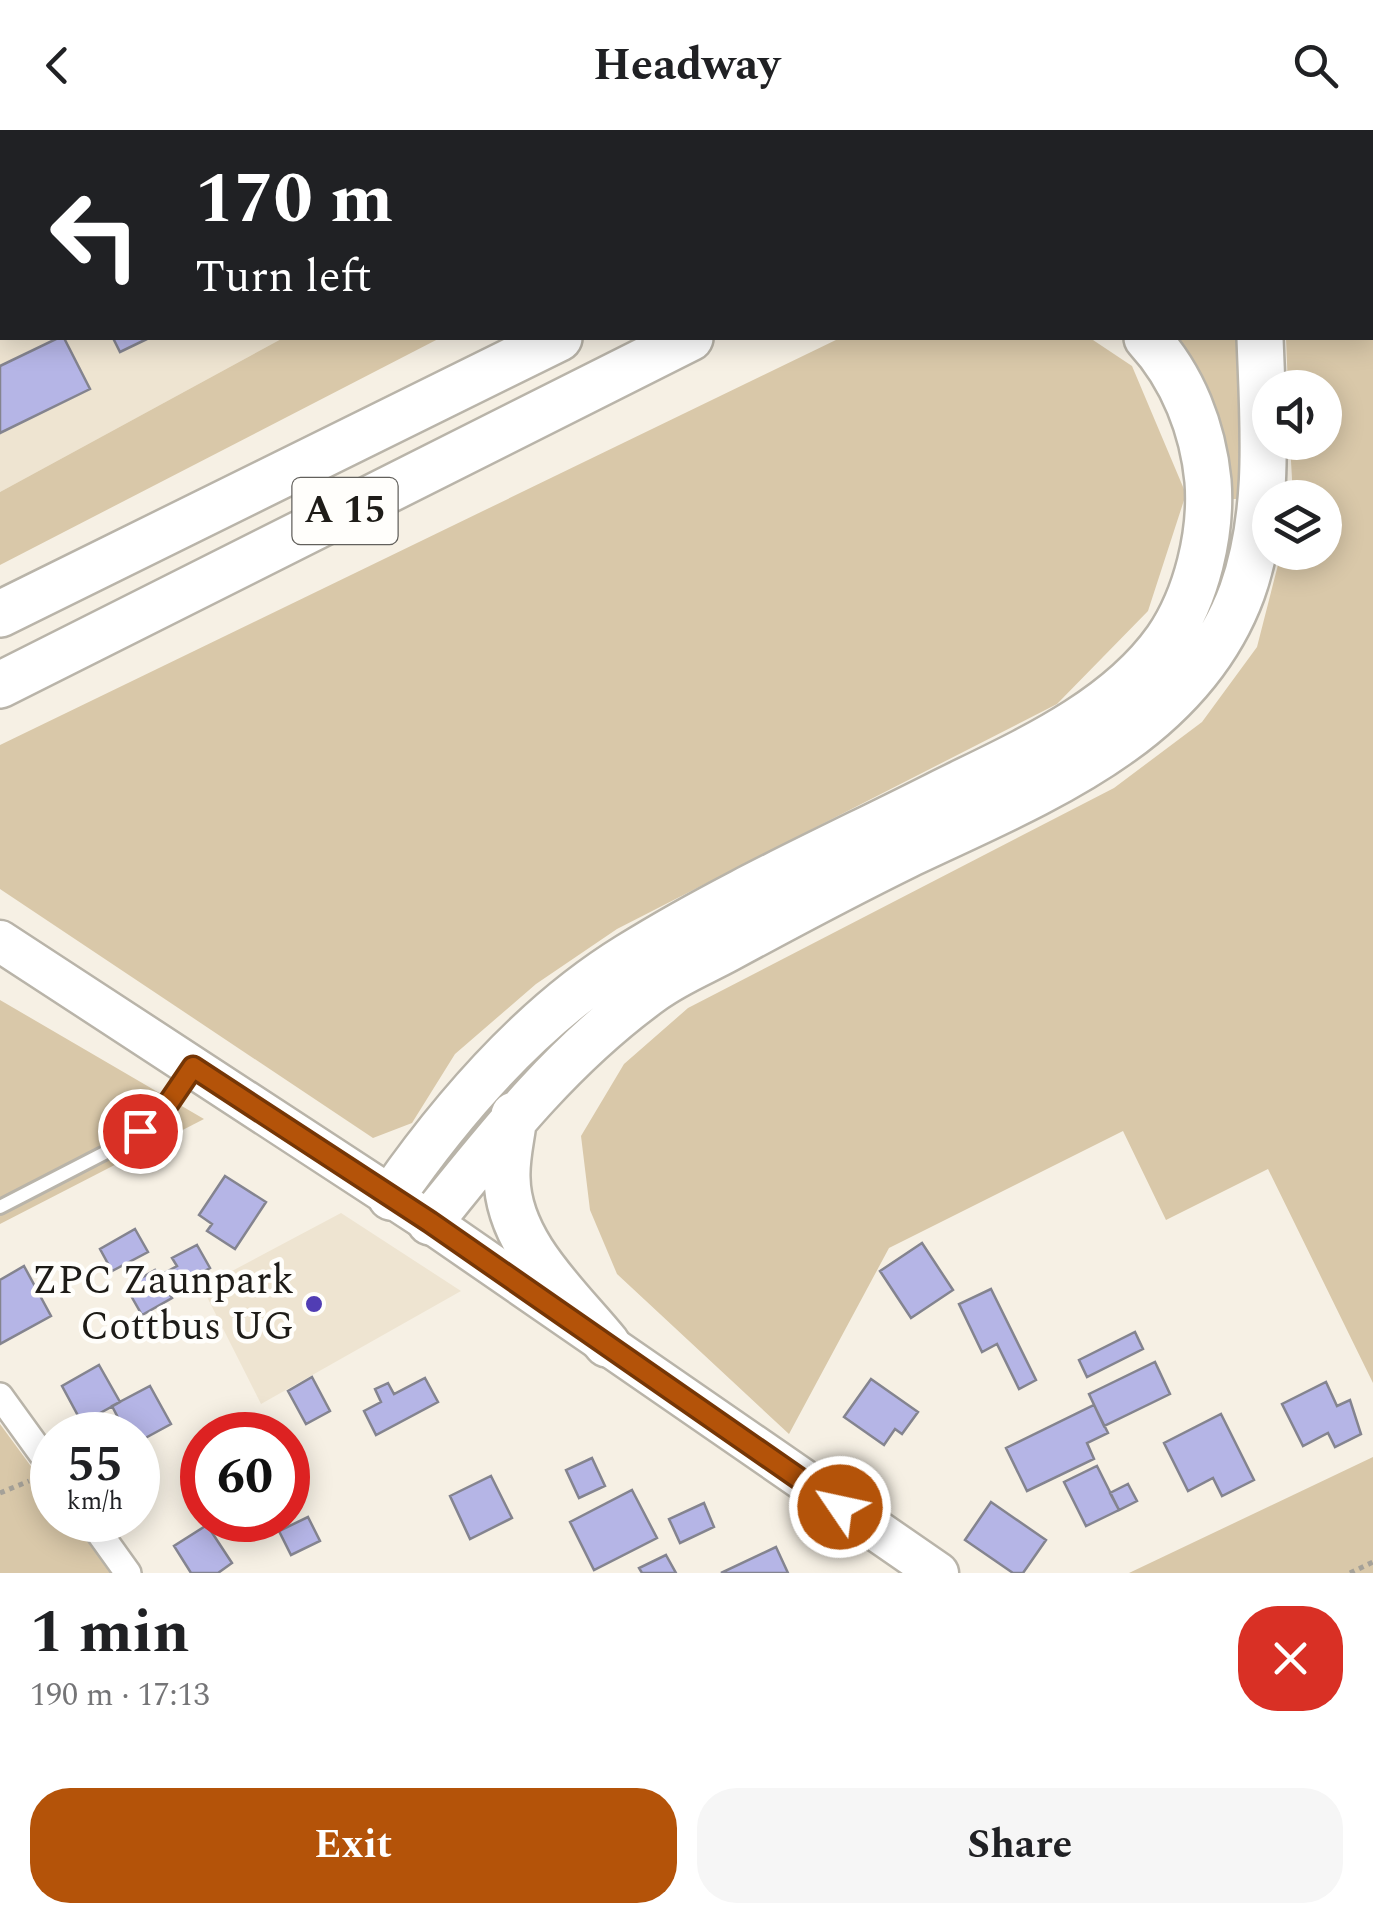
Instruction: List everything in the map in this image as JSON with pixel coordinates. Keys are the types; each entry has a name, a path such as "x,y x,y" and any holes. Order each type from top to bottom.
{"highway":[{"name":"A 15","path":"0,614 555,340"},
{"name":"A 15","path":"0,686 686,340"},
{"path":"391,1196 486,1076 575,993 696,918 1023,752 1088,713 1133,678 1156,652 1189,597 1202,554 1210,504 1198,424 1180,384 1148,340"},
{"path":"430,1222 514,1115 593,1037 656,987 842,886 1058,782 1143,727 1182,690 1217,644 1242,593 1252,552 1264,461 1260,340"},
{"path":"514,1115 506,1175 515,1222 538,1258 608,1344"}],"main road":[{"path":"0,941 430,1222 938,1573"}],"street":[{"path":"0,1396 30,1438"},
{"path":"106,1542 128,1573"}],"lane":[{"path":"0,1207 120,1146 159,1117 193,1067"}],"path":[{"path":"1350,1573 1373,1562"}],"shaded area":[{"path":"0,340 279,340 0,492"},
{"path":"279,340 436,340 0,565 0,492"},
{"path":"836,340 1093,340 1132,366 1186,494 1148,611 1057,704 617,929 536,984 455,1054 412,1123 373,1138 0,889 0,745"},
{"path":"1172,340 1238,340 1243,499 1232,499 1218,430"},
{"path":"1286,340 1373,340 1373,1383 1268,1169 1166,1220 1123,1131 889,1248 789,1434 617,1274 590,1210 581,1136 624,1064 688,1008 1114,788 1202,722 1257,647 1277,570 1342,570 1342,480 1292,480 1291,460 1342,460 1342,370 1287,370"},
{"path":"0,1000 204,1119 0,1224"},
{"path":"341,1213 461,1291 261,1404 202,1287"},
{"path":"0,1424 30,1465 30,1542 89,1542 112,1573 0,1573"},
{"path":"1373,1457 1373,1573 1129,1573"}],"building":[{"path":"54,340 65,340 90,389 0,433 0,366"},
{"path":"114,340 145,340 120,352"},
{"path":"225,1176 266,1202 235,1249 207,1231 212,1224 199,1215"},
{"path":"135,1229 148,1252 112,1271 100,1249"},
{"path":"922,1243 953,1290 911,1318 880,1271"},
{"path":"197,1245 210,1268 168,1292 172,1298 142,1315 126,1287 155,1270 159,1276 177,1266 172,1258"},
{"path":"24,1266 51,1316 0,1344 0,1280"},
{"path":"991,1289 1036,1380 1019,1389 997,1344 982,1352 959,1304"},
{"path":"1135,1332 1143,1349 1087,1377 1079,1360"},
{"path":"1155,1362 1170,1394 1104,1426 1089,1394"},
{"path":"99,1365 120,1402 102,1412 76,1412 62,1386"},
{"path":"312,1377 330,1411 310,1422 310,1412 299,1412 288,1391"},
{"path":"425,1378 438,1402 376,1435 364,1411 381,1402 375,1389 388,1383 394,1394"},
{"path":"871,1379 918,1412 902,1434 895,1429 884,1445 844,1417"},
{"path":"1326,1382 1337,1406 1350,1400 1361,1434 1335,1447 1328,1433 1303,1446 1282,1404"},
{"path":"150,1386 171,1424 160,1430 160,1412 115,1412 112,1406"},
{"path":"1094,1405 1108,1433 1087,1443 1094,1459 1027,1491 1006,1448"},
{"path":"1221,1414 1254,1480 1222,1496 1213,1478 1188,1491 1164,1443"},
{"path":"592,1458 605,1486 579,1498 566,1470"},
{"path":"1097,1466 1119,1510 1086,1526 1064,1482"},
{"path":"491,1476 512,1518 470,1539 450,1496"},
{"path":"1128,1484 1137,1501 1119,1510 1110,1493"},
{"path":"632,1490 657,1538 594,1570 570,1522"},
{"path":"991,1502 1046,1540 1023,1573 1013,1573 965,1540"},
{"path":"704,1503 714,1527 680,1543 669,1519"},
{"path":"310,1521 320,1541 291,1555 284,1542 310,1542"},
{"path":"180,1542 218,1542 232,1563 218,1573 191,1573 174,1546"},
{"path":"776,1547 788,1573 721,1573"},
{"path":"666,1555 676,1573 642,1573 639,1568"}],"place":[{"name":"ZPC Zaunpark Cottbus UG","path":"314,1304"}],"route":[{"path":"140,1131 159,1117 193,1067 430,1222 840,1507"}]}
